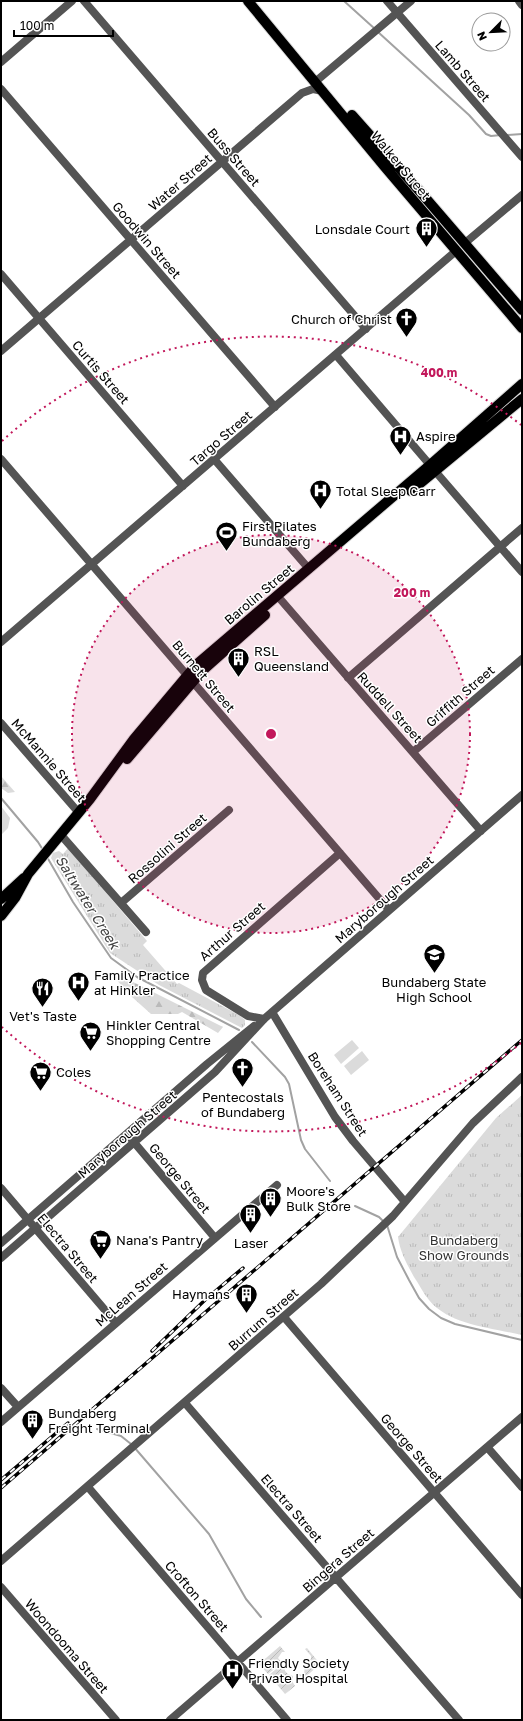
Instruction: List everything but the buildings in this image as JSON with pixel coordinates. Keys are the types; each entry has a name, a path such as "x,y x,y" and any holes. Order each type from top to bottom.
{"main road":[{"name":"Walker Street","path":"248,1 306,71 318,80 433,207 522,310"},
{"name":"Walker Street","path":"262,17 306,61 324,92 522,328"},
{"path":"433,207 439,222 455,241 456,251"},
{"path":"465,243 466,253 482,273 492,292"},
{"name":"Barolin Street","path":"190,678 432,468 522,384"},
{"name":"Barolin Street","path":"1,899 38,863 90,799 135,750 190,678 232,633 432,468 522,399"},
{"name":"Barolin Street","path":"1,916 15,898 28,874"}],"street":[{"path":"1,62 72,1"},
{"name":"Buss Street","path":"84,1 366,329"},
{"name":"Lamb Street","path":"386,1 522,157"},
{"path":"318,80 410,1"},
{"path":"519,1 522,5"},
{"path":"302,93 308,79 306,71"},
{"name":"Goodwin Street","path":"1,89 275,407"},
{"path":"302,93 313,89 324,92"},
{"name":"Water Street","path":"1,351 302,93"},
{"path":"465,243 522,195"},
{"name":"Targo Street","path":"1,642 456,251"},
{"name":"Curtis Street","path":"1,274 183,486"},
{"path":"336,354 522,572"},
{"name":"Burnett Street","path":"1,459 389,910"},
{"path":"214,459 309,569"},
{"path":"348,678 522,528"},
{"name":"Ruddell Street","path":"281,600 408,748 481,830"},
{"name":"Griffith Street","path":"413,752 522,658"},
{"name":"McMannie Street","path":"1,723 79,813"},
{"name":"Maryborough Street","path":"1,1258 215,1072 272,1012 522,795"},
{"name":"Rossolini Street","path":"121,903 229,810"},
{"path":"60,835 146,932"},
{"name":"Arthur Street","path":"263,1020 248,1016 206,990 202,983 203,973 340,853"},
{"name":"Boreham Street","path":"272,1012 344,1129 405,1202"},
{"name":"Maryborough Street","path":"1,1243 207,1064 247,1031 263,1020"},
{"name":"Burrum Street","path":"1,1561 284,1317 381,1228 473,1124 522,1077"},
{"name":"George Street","path":"127,1134 215,1238"},
{"name":"McLean Street","path":"1,1422 277,1185"},
{"name":"Electra Street","path":"1,1188 116,1323"},
{"name":"George Street","path":"284,1317 522,1594"},
{"path":"1,1388 18,1408"},
{"name":"Electra Street","path":"185,1403 459,1720"},
{"name":"Bingera Street","path":"170,1720 522,1417"},
{"path":"487,1446 522,1487"},
{"name":"Crofton Street","path":"88,1487 287,1720"},
{"name":"Woondooma Street","path":"1,1587 116,1720"}],"green space":[{"path":"1,776 15,792 8,793 1,788"},
{"path":"1,806 10,818 8,828 1,835"},
{"path":"68,848 147,941 143,945 177,984 179,983 239,1015 245,1020 245,1025 242,1028 159,985 110,953 51,858 53,853 59,851 63,854"},
{"path":"117,974 223,1027 218,1033 182,1012 178,1014 151,1014 132,997 114,977"},
{"path":"352,1040 359,1048 341,1064 334,1055"},
{"path":"362,1051 369,1060 351,1075 344,1066"},
{"name":"Bundaberg Show Grounds","path":"522,1095 522,1335 459,1320 438,1308 429,1300 406,1263 398,1237 496,1118"},
{"path":"50,1230 56,1233 73,1253 58,1241"},
{"path":"280,1646 285,1652 282,1652 278,1658 282,1663 268,1674 259,1664"},
{"path":"307,1648 320,1664 301,1681 298,1674 304,1675 305,1663 311,1659 311,1656 305,1649"},
{"path":"282,1664 285,1667 285,1671 293,1676 292,1681 295,1686 285,1694 269,1675"}],"waterway":[{"path":"344,1 375,29"},
{"path":"378,32 469,115 486,134 491,136 501,135"},
{"path":"507,135 522,134"},
{"name":"Saltwater Creek","path":"1,798 43,850"},
{"name":"Saltwater Creek","path":"47,857 73,902 111,958 137,977 239,1030"},
{"name":"Saltwater Creek","path":"252,1042 285,1077 289,1084 301,1140 305,1149 330,1181"},
{"name":"Saltwater Creek","path":"355,1206 379,1217 384,1222"},
{"name":"Saltwater Creek","path":"387,1225 397,1257 419,1298 429,1309 441,1318 455,1324 522,1340"},
{"path":"97,1429 121,1436 131,1444"},
{"path":"134,1447 209,1534 246,1599 261,1617"}],"railway":[{"path":"1,1488 522,1040"},
{"path":"152,1351 206,1299 243,1268"},
{"path":"1,1480 68,1423"}],"place":[{"name":"Lonsdale Court","path":"426,248"},
{"name":"Church of Christ","path":"407,338"},
{"name":"Aspire","path":"400,456"},
{"name":"Total Sleep Carr","path":"321,510"},
{"name":"First Pilates Bundaberg","path":"227,552"},
{"name":"RSL Queensland","path":"239,678"},
{"name":"Bundaberg State High School","path":"434,974"},
{"name":"Family Practice at Hinkler","path":"78,1002"},
{"name":"Vet's Taste","path":"43,1008"},
{"name":"Hinkler Central Shopping Centre","path":"90,1052"},
{"name":"Pentecostals of Bundaberg","path":"243,1088"},
{"name":"Coles","path":"40,1092"},
{"name":"Moore's Bulk Store","path":"270,1218"},
{"name":"Laser","path":"251,1234"},
{"name":"Nana's Pantry","path":"101,1260"},
{"name":"Haymans","path":"246,1314"},
{"name":"Bundaberg Freight Terminal","path":"33,1440"},
{"name":"Friendly Society Private Hospital","path":"233,1690"}]}
